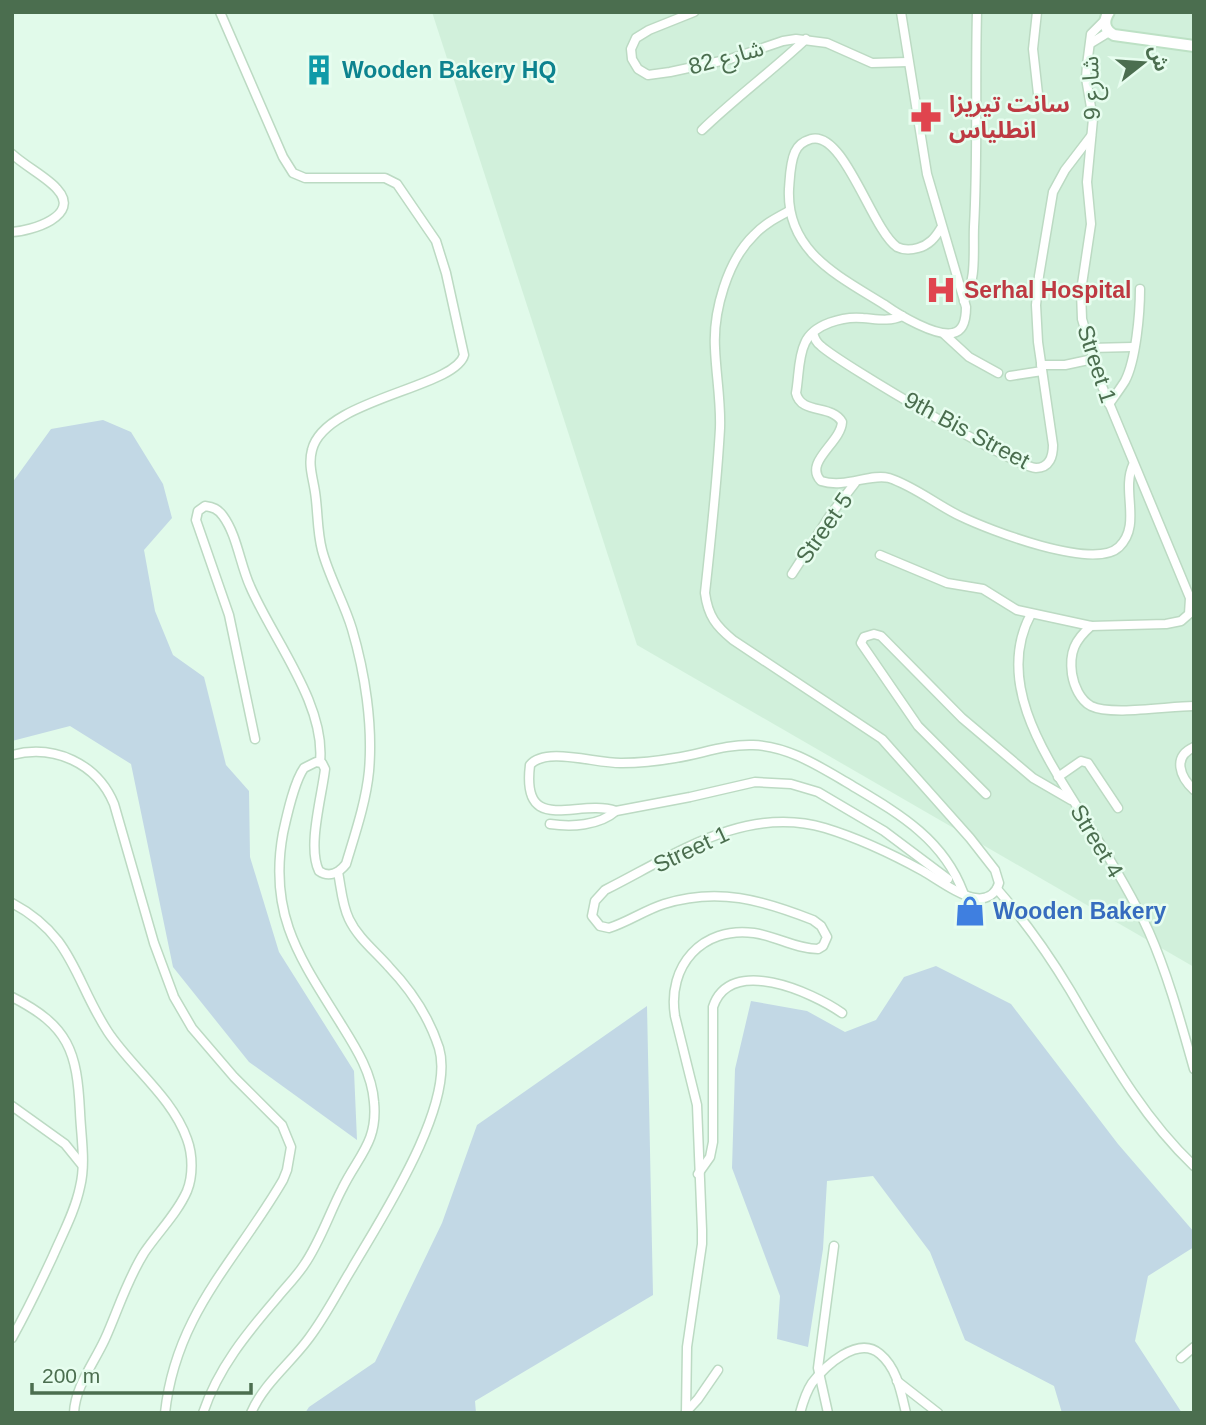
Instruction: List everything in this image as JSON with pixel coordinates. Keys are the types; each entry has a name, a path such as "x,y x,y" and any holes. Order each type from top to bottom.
{"street":[{"path":"220,12 283,157 293,173 305,178 385,178 391,180 403,192 430,231 440,253 464,355 459,365 439,376 333,422 321,433 312,451 311,475 315,488 319,540 355,638 368,725 369,771 363,803 346,864 338,872 323,874 318,872 316,865 316,833 325,769 320,762 319,730 300,681 250,586 226,521 218,510 205,506 198,511 196,520 229,615 255,739"},
{"name":"شارع 82","path":"694,12 636,38 631,49 632,59 638,69 648,75 670,72 730,60 783,41 806,39 827,43 872,63 908,62"},
{"path":"901,12 926,174 966,314 958,332 944,334"},
{"path":"964,301 971,286 973,259 977,12"},
{"path":"1037,12 1033,49 1040,103"},
{"path":"1107,16 1109,32 1128,38 1194,46"},
{"name":"شارع 9","path":"1093,134 1086,78 1091,34 1107,16"},
{"name":"شارع 9","path":"1091,43 1109,32"},
{"path":"702,130 725,107 773,70 806,39"},
{"name":"Street 1","path":"1091,626 1166,624 1181,621 1189,614 1189,598 1133,465 1089,348 1080,304 1091,224 1087,182 1093,134"},
{"name":"9th Bis Street","path":"813,333 818,344 843,362 974,438 1022,464 1033,468 1044,466 1053,455 1053,445 1036,306 1049,205 1058,181 1093,134"},
{"path":"941,228 936,237 926,245 910,250 900,249 887,236 837,151 824,140 817,138 801,143 794,154 789,211 798,233 819,262 902,316 944,334 968,357 998,373"},
{"path":"12,155 57,189 62,198 62,208 57,217 40,226 12,232"},
{"path":"789,211 771,220 752,236 744,247 732,270 717,317 715,349 720,427 717,485 705,593 709,613 718,628 733,640 882,739 923,783 995,870 999,883 997,889 994,894 982,898 961,889 884,831 818,792 791,784 755,782 616,811 600,807 560,811 539,808 531,791 530,765 535,760 553,755 594,762 624,763 675,758 725,747 750,745 775,748 818,766 903,816 934,846 961,889"},
{"path":"1109,404 1125,381 1139,317 1140,289"},
{"path":"813,333 831,323 850,318 894,320 902,316"},
{"name":"Street 1","path":"813,333 804,344 796,393 805,405 836,414 842,422 841,432 818,461 815,473 823,482 855,483 886,477 963,518 1019,540 1079,554 1101,555 1118,548 1130,529 1129,477 1133,465"},
{"path":"1089,348 1133,347"},
{"path":"1010,376 1093,359"},
{"name":"Street 5","path":"792,574 855,483"},
{"path":"880,555 947,583 983,589 1005,605 1031,614 1091,626"},
{"name":"Street 4","path":"1031,614 1021,638 1018,674 1033,727 1041,749 1149,932 1194,1069"},
{"path":"1091,626 1078,638 1071,663 1074,686 1088,704 1112,710 1194,706"},
{"path":"986,794 919,726 861,643 864,636 881,636 962,718 1033,778 1074,802"},
{"path":"1194,747 1183,754 1180,764 1182,775 1194,790"},
{"path":"12,755 37,751 67,757 94,774 108,791 174,997 192,1028 241,1085 282,1125 290,1147 283,1180 189,1326 174,1370 165,1413"},
{"path":"1058,777 1081,761 1088,763 1118,808"},
{"path":"203,1413 210,1392 232,1353 306,1262 343,1186 360,1161 372,1136 374,1099 367,1072 353,1043 304,963 287,926 281,904 279,862 285,824 301,772 310,764 320,762"},
{"path":"550,824 563,826 589,823 609,817 616,811"},
{"name":"Street 1","path":"686,1412 687,1347 702,1244 696,1105 673,1003 673,990 679,972 690,954 720,937 755,933 818,949 826,941 825,932 813,920 750,898 728,896 676,901 609,928 600,926 592,916 592,907 599,895 693,845 729,830 780,822 830,830 893,856 961,889"},
{"path":"251,1413 273,1379 315,1330 392,1201 435,1106 441,1082 442,1066 432,1029 401,980 366,944 349,919 338,872"},
{"path":"997,889 1069,989 1122,1078 1194,1166"},
{"path":"12,903 34,915 53,933 72,961 109,1034 173,1113 190,1150 191,1174 186,1193 151,1242 126,1284 105,1339 78,1395 75,1413"},
{"path":"698,1174 710,1157 713,1142 713,1007 719,993 732,984 756,979 769,981 821,1001 842,1013"},
{"path":"12,997 46,1016 64,1038 74,1057 83,1167 81,1186 66,1228 34,1299 12,1338"},
{"path":"12,1106 65,1144 83,1167"},
{"path":"828,1413 819,1376 834,1245"},
{"path":"1181,1358 1194,1347"},
{"path":"800,1413 806,1394 819,1376 842,1356 860,1348 878,1351 884,1358 897,1381 906,1413"},
{"path":"686,1412 718,1370"},
{"path":"897,1381 938,1413"}],"shaded area":[{"path":"432,12 1194,12 1194,967 637,645"},
{"path":"103,420 131,432 163,484 172,518 144,550 155,611 173,655 204,677 226,765 249,791 250,857 279,952 354,1071 357,1140 249,1062 173,967 131,764 70,726 12,741 12,483 51,429"},
{"path":"936,966 1011,1004 1118,1144 1194,1232 1194,1247 1148,1276 1135,1341 1182,1413 1062,1413 1054,1386 965,1340 930,1252 873,1176 827,1181 823,1249 808,1347 777,1339 780,1296 732,1168 735,1069 751,1001 807,1011 845,1032 876,1020 904,977"},
{"path":"647,1006 653,1295 475,1401 476,1413 305,1413 309,1407 375,1362 442,1223 477,1125"}],"place":[{"name":"Wooden Bakery HQ","path":"319,70"},
{"name":"سانت تيريزا انطلياس","path":"926,117"},
{"name":"Serhal Hospital","path":"941,290"},
{"name":"Wooden Bakery","path":"970,911"}]}
